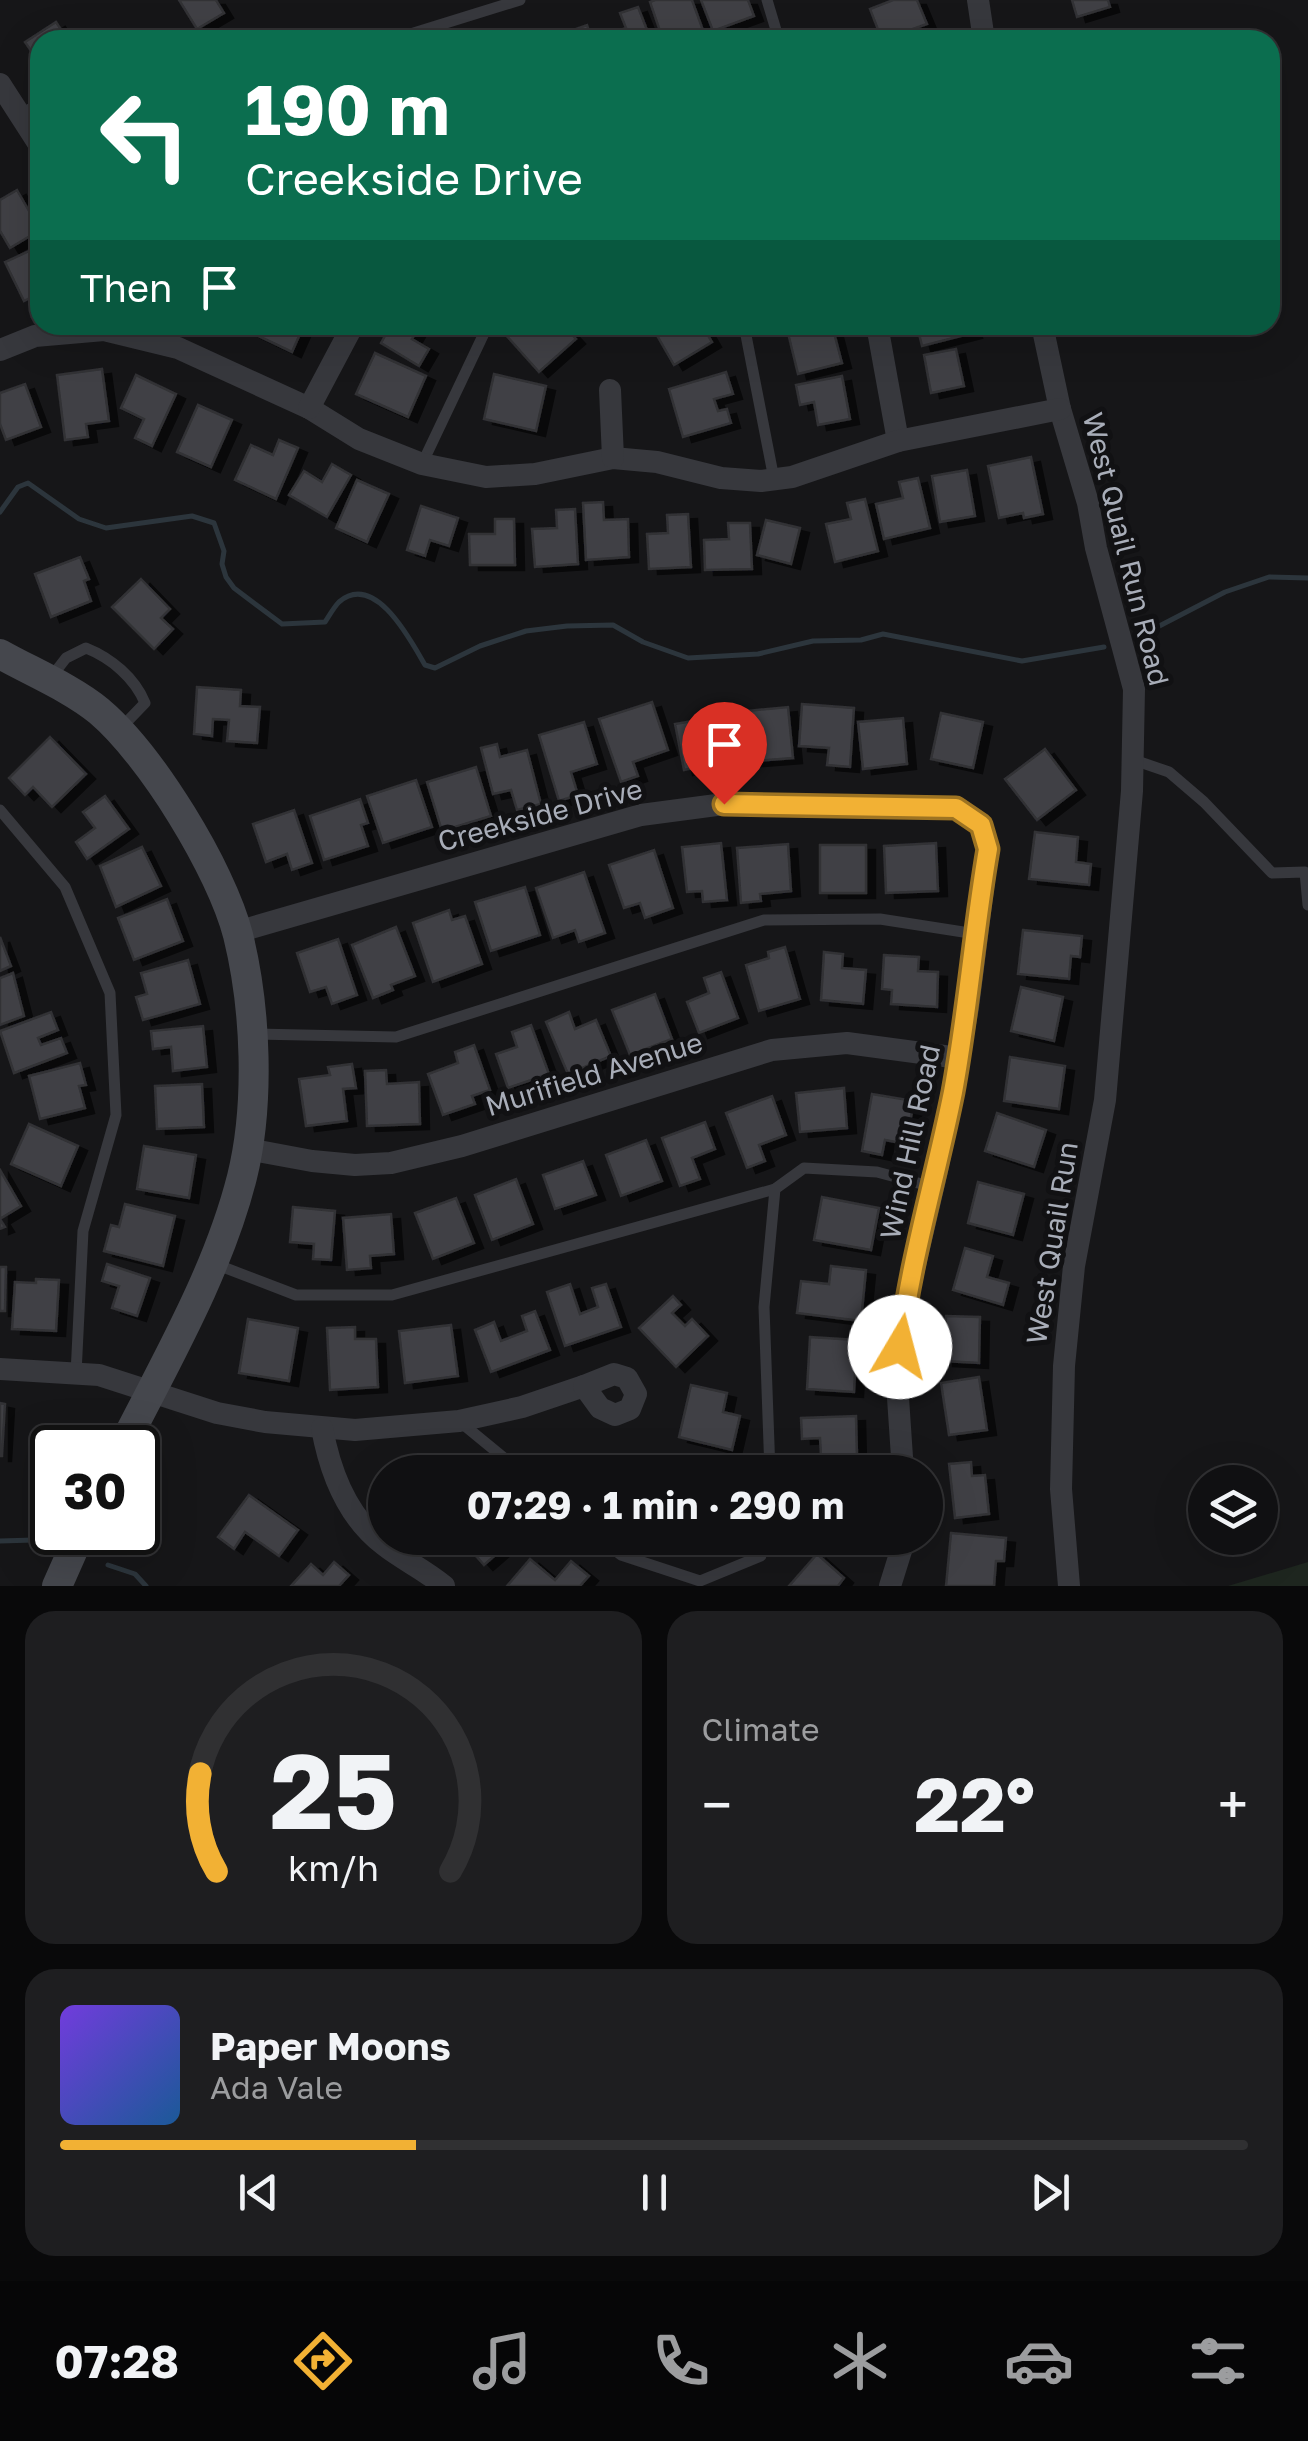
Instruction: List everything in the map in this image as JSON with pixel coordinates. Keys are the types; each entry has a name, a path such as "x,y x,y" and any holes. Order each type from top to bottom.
{"street":[{"path":"978,0 982,30"},
{"path":"0,84 30,109"},
{"path":"1,346 44,335"},
{"path":"130,335 178,348 309,408 359,439 422,464 486,477 535,474 612,458 657,462 721,478 774,479 898,441 1060,409"},
{"path":"309,408 348,335"},
{"path":"879,335 898,441"},
{"name":"West Quail Run Road","path":"1044,335 1134,688 1134,760 1120,909"},
{"path":"610,390 612,458"},
{"path":"0,654 96,708 140,754 176,804 220,889 238,932 250,1000 252,1034 242,1176 211,1262 134,1425"},
{"name":"Creekside Drive","path":"238,932 641,815 724,804 956,808 981,825"},
{"name":"Wind Hill Road","path":"902,1455 897,1383 904,1312 959,1058 988,849 981,825"},
{"name":"West Quail Run","path":"1069,1586 1062,1489 1064,1366 1074,1266 1105,1100 1120,909"},
{"name":"Murifield Avenue","path":"246,1149 312,1161 391,1163 462,1146 772,1050 847,1043 959,1058"},
{"path":"0,1369 99,1376 217,1413 355,1430 458,1421 584,1386"},
{"path":"322,1428 329,1465 363,1526 444,1586"},
{"path":"57,1586 71,1555"},
{"path":"890,1586 900,1555"}],"lane":[{"path":"424,30 520,0"},
{"path":"767,0 776,30"},
{"path":"422,464 483,335"},
{"path":"746,335 774,479"},
{"path":"48,681 66,658 86,648 102,655 139,688 145,703 119,730"},
{"path":"1134,760 1168,772 1204,802 1272,873 1305,872 1308,905"},
{"path":"0,810 65,887 110,993 116,1115 83,1231 76,1374"},
{"path":"252,1034 396,1037 764,920 880,919 976,934"},
{"path":"211,1262 296,1296 392,1295 775,1188 804,1168 877,1172 933,1187"},
{"path":"769,1455 764,1307 775,1188"},
{"path":"458,1421 499,1455"},
{"path":"621,1555 700,1581 761,1555"}],"shaded area":[{"path":"1308,1562 1308,1586 1228,1586"}],"building":[{"path":"179,0 216,0 224,13 197,29"},
{"path":"692,0 703,30 660,30 650,2"},
{"path":"701,0 748,0 754,16 713,30"},
{"path":"893,0 917,0 927,24 910,30 878,30 870,9"},
{"path":"1072,0 1108,0 1110,7 1077,17"},
{"path":"638,7 647,30 620,30 626,28 620,13"},
{"path":"56,22 61,30 44,30"},
{"path":"17,190 30,213 30,236 10,248 0,231 0,200"},
{"path":"30,251 30,298 24,301 5,262"},
{"path":"256,335 300,335 292,352"},
{"path":"385,335 414,335 412,339 429,349 419,366 381,343"},
{"path":"506,335 572,335 576,339 539,372"},
{"path":"657,335 708,335 712,342 674,365"},
{"path":"788,335 835,335 842,363 798,374"},
{"path":"919,335 965,335 922,346"},
{"path":"956,349 964,386 931,393 924,355"},
{"path":"375,353 426,376 408,417 356,394"},
{"path":"102,369 109,421 86,424 88,437 65,440 57,375"},
{"path":"726,372 733,394 714,399 718,411 727,409 731,423 683,437 669,389"},
{"path":"494,374 546,386 536,431 484,419"},
{"path":"136,375 176,394 152,446 135,438 144,419 121,408"},
{"path":"842,376 850,419 818,425 814,402 800,405 796,385"},
{"path":"25,384 41,427 6,440 0,424 0,393"},
{"path":"198,405 232,420 211,467 177,452"},
{"path":"279,440 298,448 276,499 235,480 251,445 273,455"},
{"path":"1031,457 1043,514 999,518 988,466"},
{"path":"332,464 351,475 327,517 289,495 304,471 322,482"},
{"path":"967,470 975,516 940,522 932,476"},
{"path":"918,478 930,528 884,539 876,504 903,498 899,482"},
{"path":"357,480 389,494 367,542 336,528"},
{"path":"865,499 878,551 835,562 826,524 851,519 847,503"},
{"path":"603,502 604,520 628,519 629,557 586,560 583,503"},
{"path":"421,506 458,518 449,546 430,540 425,556 407,550"},
{"path":"575,509 578,564 535,567 532,529 557,528 556,510"},
{"path":"688,514 691,567 649,569 647,534 668,533 667,515"},
{"path":"495,519 514,519 515,565 470,565 469,534 495,534"},
{"path":"766,520 800,528 791,564 757,555"},
{"path":"728,523 750,523 752,569 705,570 704,540 729,539"},
{"path":"80,557 89,579 84,581 91,601 51,617 35,574"},
{"path":"141,579 170,609 161,618 173,629 154,649 112,607"},
{"path":"197,687 241,690 240,706 260,707 257,743 227,741 229,720 213,719 212,736 194,734"},
{"path":"652,702 668,750 633,762 638,776 621,782 599,719"},
{"path":"802,704 854,708 850,767 827,765 829,748 799,746"},
{"path":"788,707 793,758 741,762 736,712"},
{"path":"941,713 983,722 973,768 931,759"},
{"path":"716,717 724,762 684,770 675,724"},
{"path":"903,718 907,764 863,769 858,722"},
{"path":"584,722 597,764 571,772 578,795 559,801 539,735"},
{"path":"50,737 86,774 52,807 33,787 25,795 9,778"},
{"path":"497,744 500,757 527,750 541,804 517,810 511,790 493,794 481,748"},
{"path":"1045,749 1076,790 1037,820 1005,779"},
{"path":"476,767 491,816 442,831 427,782"},
{"path":"416,780 432,827 383,843 367,796"},
{"path":"105,796 129,829 87,859 76,842 95,828 83,812"},
{"path":"360,799 368,823 361,825 368,846 324,860 310,816"},
{"path":"294,810 312,863 292,870 287,854 266,862 253,824"},
{"path":"1035,832 1078,837 1076,862 1091,864 1089,885 1029,879"},
{"path":"721,843 727,900 703,902 702,891 687,892 682,847"},
{"path":"936,843 938,891 886,893 884,846"},
{"path":"788,844 791,891 760,894 761,901 741,903 737,848"},
{"path":"820,845 866,845 866,893 820,893"},
{"path":"142,847 161,886 116,907 100,866"},
{"path":"654,850 673,908 645,918 640,903 624,908 609,865"},
{"path":"584,872 605,933 579,942 575,930 553,938 536,888"},
{"path":"525,887 540,935 491,951 475,902"},
{"path":"167,899 183,941 134,960 118,918"},
{"path":"449,910 452,920 465,916 482,964 433,982 413,923"},
{"path":"396,927 415,976 391,985 393,990 373,998 352,945"},
{"path":"1023,930 1082,936 1080,957 1071,956 1069,979 1018,974"},
{"path":"0,937 11,966 0,971"},
{"path":"338,939 357,995 332,1004 326,987 310,992 297,953"},
{"path":"785,947 800,999 759,1011 746,965 769,958 768,952"},
{"path":"824,952 843,954 842,968 866,970 863,1004 821,1000"},
{"path":"884,955 919,957 918,971 938,972 937,1007 891,1004 892,990 882,989"},
{"path":"188,960 200,1004 143,1020 136,997 147,994 141,973"},
{"path":"721,972 738,1018 699,1033 687,1002 709,993 704,978"},
{"path":"13,973 24,1016 0,1025 0,978"},
{"path":"1021,987 1063,997 1054,1041 1011,1031"},
{"path":"655,994 672,1039 630,1055 612,1010"},
{"path":"51,1012 58,1030 38,1038 41,1045 61,1038 67,1053 14,1073 0,1031"},
{"path":"569,1012 575,1029 596,1020 611,1056 568,1074 546,1022"},
{"path":"531,1025 549,1074 508,1088 496,1054 517,1047 512,1032"},
{"path":"203,1026 207,1067 173,1071 171,1047 153,1049 151,1031"},
{"path":"474,1045 490,1090 472,1096 475,1104 443,1115 428,1074 458,1063 455,1052"},
{"path":"1010,1057 1065,1066 1059,1109 1004,1101"},
{"path":"80,1063 86,1085 79,1086 85,1108 40,1119 29,1076"},
{"path":"352,1064 356,1088 343,1089 347,1121 306,1126 299,1079 330,1075 328,1067"},
{"path":"386,1070 387,1084 419,1082 420,1124 367,1126 365,1071"},
{"path":"202,1084 204,1127 157,1129 155,1086"},
{"path":"844,1088 847,1128 800,1132 796,1093"},
{"path":"872,1094 914,1101 906,1144 885,1140 882,1155 862,1151"},
{"path":"772,1096 786,1135 759,1145 765,1161 747,1168 726,1113"},
{"path":"997,1113 1046,1130 1034,1167 985,1151"},
{"path":"705,1122 715,1149 692,1158 700,1179 680,1186 662,1138"},
{"path":"29,1124 78,1146 61,1186 11,1164"},
{"path":"646,1140 662,1181 621,1196 606,1155"},
{"path":"144,1146 196,1155 189,1198 137,1189"},
{"path":"583,1161 596,1195 555,1209 543,1175"},
{"path":"0,1170 21,1206 0,1219"},
{"path":"516,1179 533,1224 492,1240 475,1195"},
{"path":"978,1182 1024,1194 1013,1235 968,1223"},
{"path":"822,1197 879,1208 871,1250 814,1240"},
{"path":"456,1198 474,1243 433,1259 415,1213"},
{"path":"125,1204 175,1216 163,1266 104,1251 111,1225 119,1227"},
{"path":"293,1207 335,1211 331,1260 313,1259 314,1244 290,1242"},
{"path":"391,1214 394,1254 370,1256 371,1268 347,1270 343,1218"},
{"path":"965,1248 993,1256 987,1277 1009,1283 1003,1305 953,1290"},
{"path":"107,1264 150,1278 137,1316 112,1308 119,1286 102,1281"},
{"path":"831,1266 866,1270 861,1321 797,1313 801,1281 829,1284"},
{"path":"0,1267 6,1267 5,1311 0,1311"},
{"path":"36,1279 59,1280 56,1331 12,1329 15,1282 36,1283"},
{"path":"570,1284 580,1314 598,1307 592,1288 606,1284 621,1327 565,1346 547,1292"},
{"path":"673,1296 681,1305 672,1313 685,1326 692,1319 708,1336 676,1367 639,1328"},
{"path":"535,1311 550,1350 491,1372 475,1330 494,1322 501,1341 527,1331 522,1316"},
{"path":"946,1316 980,1317 979,1363 944,1361"},
{"path":"248,1319 298,1328 289,1381 239,1373"},
{"path":"451,1325 458,1376 405,1383 399,1331"},
{"path":"355,1327 355,1339 376,1339 378,1387 330,1390 327,1328"},
{"path":"810,1337 857,1340 854,1392 807,1389"},
{"path":"979,1377 987,1430 949,1435 941,1383"},
{"path":"691,1385 727,1393 723,1412 740,1416 732,1450 679,1437"},
{"path":"0,1403 5,1404 2,1456 0,1456"},
{"path":"856,1416 857,1455 821,1455 820,1438 802,1439 801,1418"},
{"path":"971,1462 972,1476 985,1475 989,1514 955,1518 949,1464"},
{"path":"249,1495 298,1530 279,1556 245,1532 234,1549 218,1537"},
{"path":"951,1533 1006,1538 1004,1561 996,1561 994,1586 946,1586"},
{"path":"475,1555 495,1555 484,1565"},
{"path":"816,1555 844,1578 838,1586 789,1586"},
{"path":"530,1559 555,1580 571,1561 589,1576 580,1586 507,1586"},
{"path":"334,1562 349,1575 339,1586 291,1586 311,1564 323,1575"}],"waterway":[{"path":"0,512 18,487 28,483 79,519 106,528 192,516 214,523 224,551 226,577 234,588 282,624 325,622 339,602 352,595 366,595 401,626 425,665 435,668 480,646 526,631 567,626 613,625 643,642 688,658 758,654 813,641 861,640 883,634 1022,661 1104,647"},
{"path":"1140,636 1225,592 1269,577 1308,578"},
{"path":"0,1541 30,1540"},
{"path":"108,1565 135,1574 146,1586"}],"route":[{"path":"724,804 956,808 981,825 988,849 968,1008 900,1347"}]}
